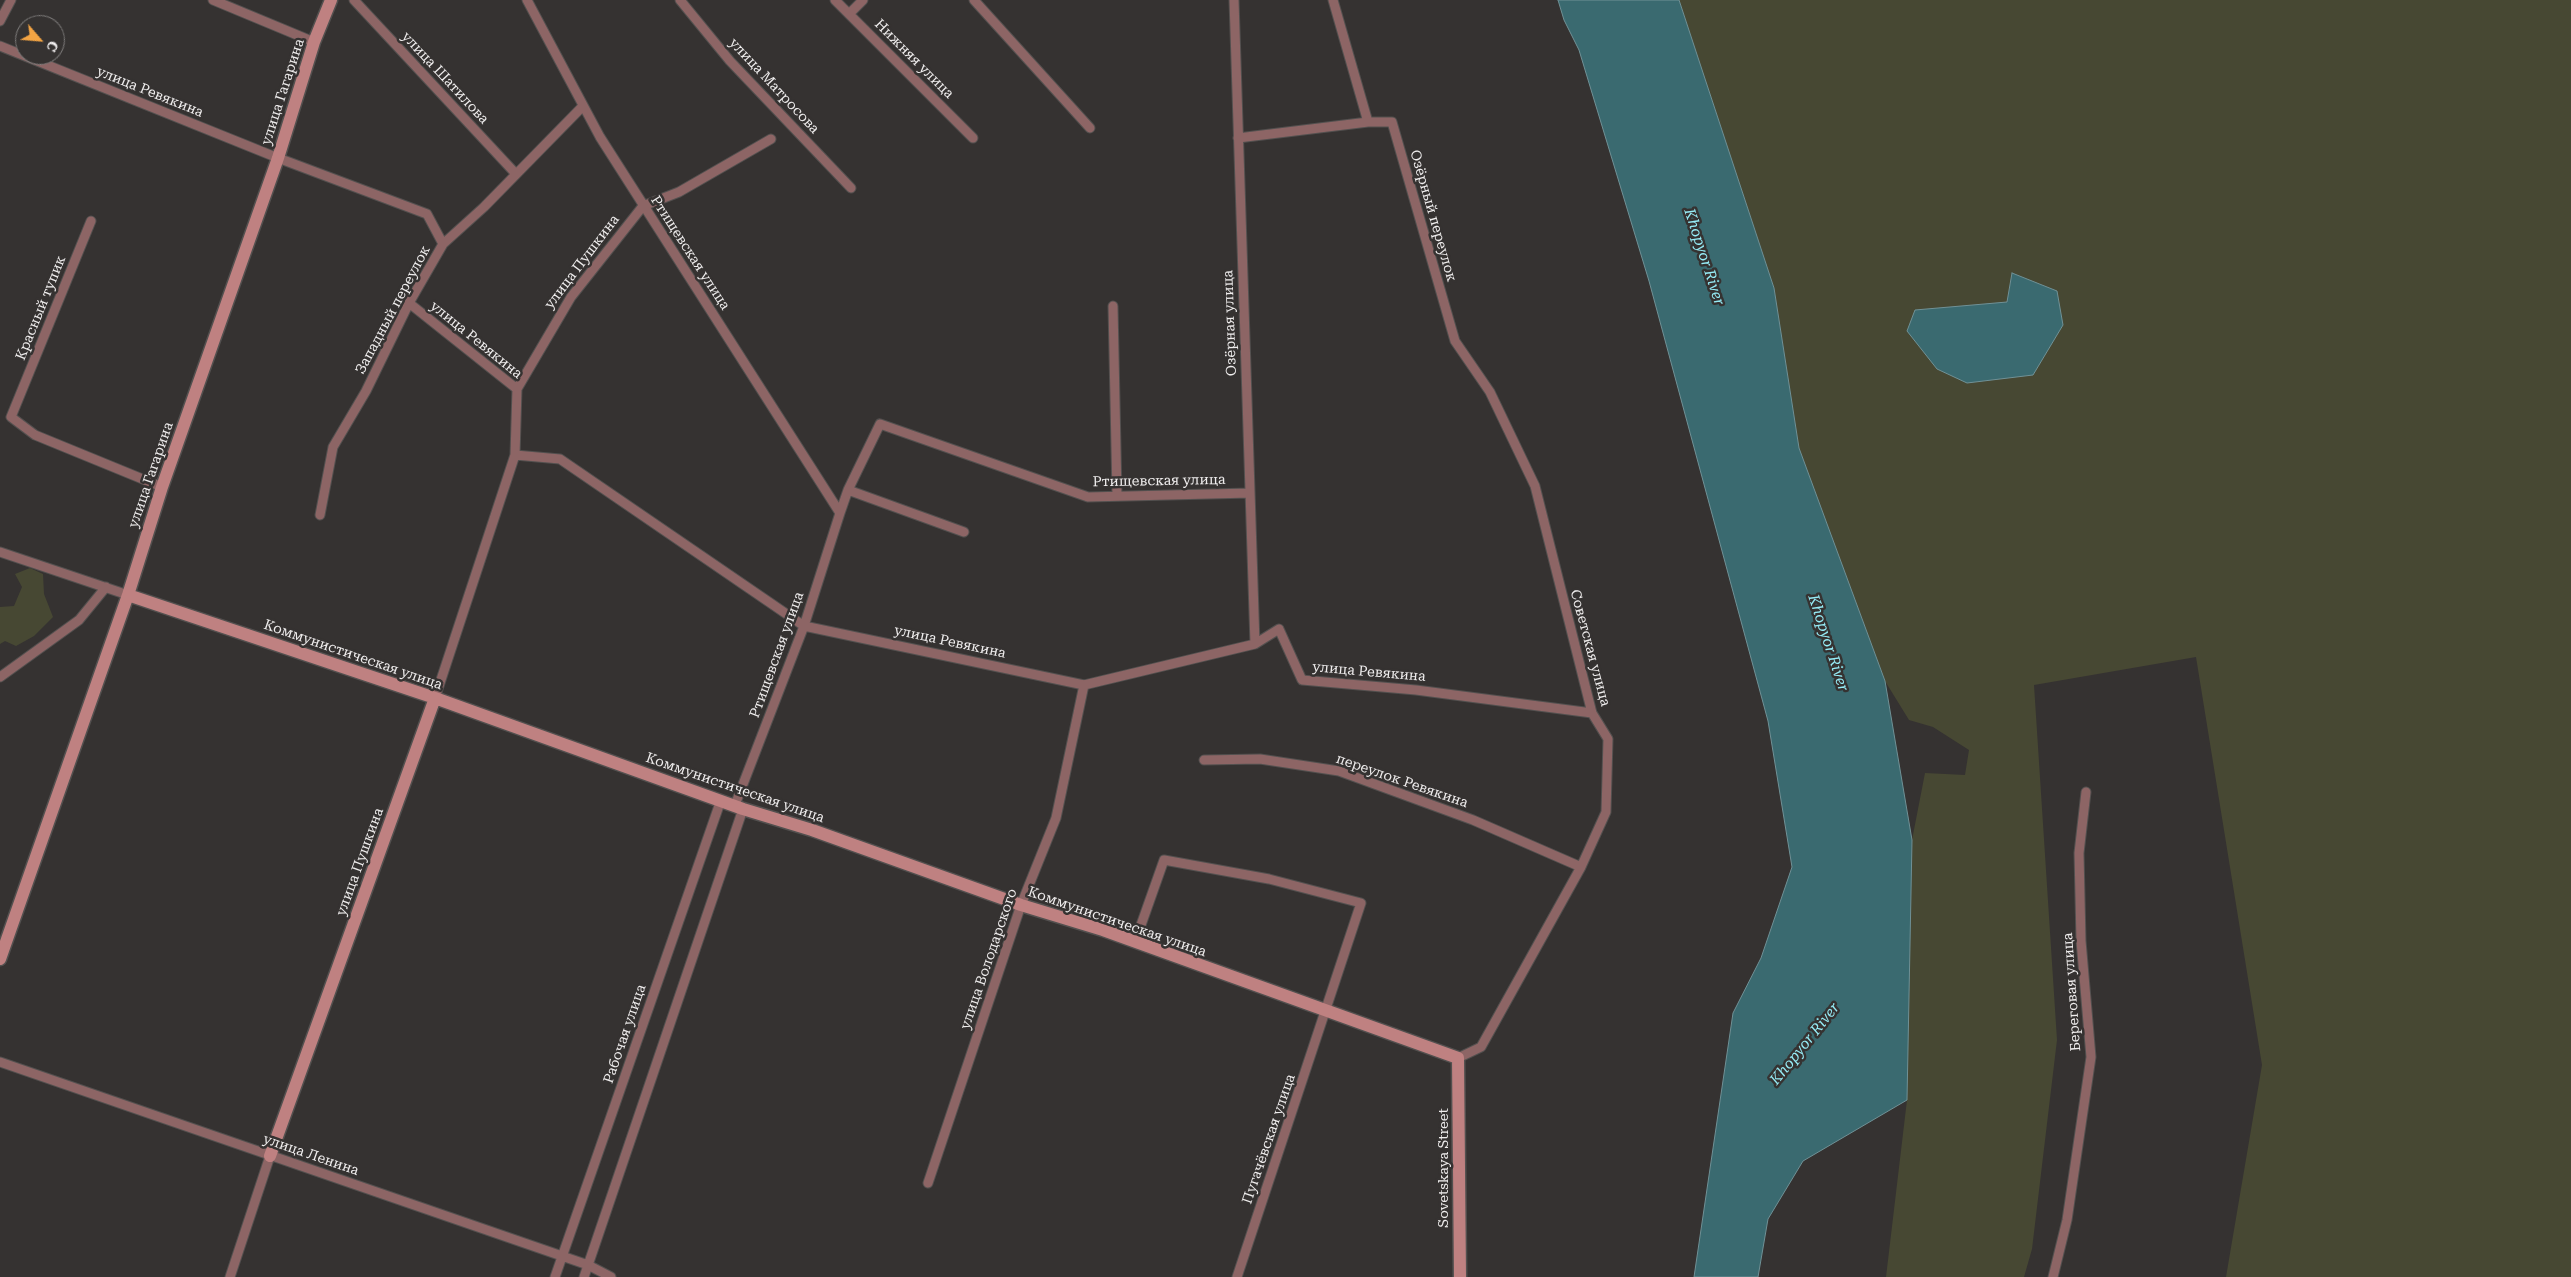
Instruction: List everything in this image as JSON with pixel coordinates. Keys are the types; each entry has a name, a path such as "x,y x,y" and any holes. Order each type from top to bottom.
{"street":[{"path":"0,21 11,0"},
{"path":"213,0 314,42"},
{"name":"улица Гагарина","path":"0,959 128,595 162,487 278,158 314,42 331,0"},
{"name":"улица Шатилова","path":"354,0 516,174"},
{"name":"Ртищевская улица","path":"527,0 583,106 643,206 840,514"},
{"name":"улица Матросова","path":"680,0 730,61 851,188"},
{"name":"Нижняя улица","path":"835,0 972,138"},
{"path":"849,14 863,0"},
{"path":"974,0 1090,128"},
{"name":"Озёрная улица","path":"1234,0 1255,644"},
{"path":"1332,0 1368,122"},
{"name":"улица Ревякина","path":"0,46 278,158 427,214 443,244"},
{"name":"Западный переулок","path":"320,515 333,447 366,391 409,303 443,244 583,106"},
{"name":"Озёрный переулок","path":"1238,138 1368,122 1392,122 1455,341"},
{"path":"643,206 678,192 771,139"},
{"name":"улица Пушкина","path":"517,389 571,297 643,206"},
{"name":"Красный тупик","path":"91,221 12,417 35,435 162,487"},
{"name":"улица Ревякина","path":"409,303 517,389 515,455 560,459 804,626 1084,685 1255,644 1279,629 1302,680 1416,690 1592,713"},
{"path":"1113,306 1117,496"},
{"name":"Советская улица","path":"1455,341 1490,392 1535,486 1592,713 1608,739 1606,812 1581,867 1481,1047 1458,1058"},
{"name":"Ртищевская улица","path":"739,807 804,626 848,490 880,424 1088,497 1250,493"},
{"name":"улица Пушкина","path":"230,1277 270,1156 435,698 515,455"},
{"path":"848,490 964,532"},
{"name":"Коммунистическая улица","path":"0,552 435,698 1020,905 1135,942 1458,1058"},
{"path":"0,677 79,620 106,587"},
{"name":"улица Володарского","path":"928,1183 1020,905 1056,818 1084,685"},
{"name":"переулок Ревякина","path":"1204,760 1260,759 1339,771 1473,820 1581,867"},
{"name":"Береговая улица","path":"2053,1277 2067,1220 2090,1057 2080,921 2080,853 2086,792"},
{"name":"Рабочая улица","path":"555,1277 721,800"},
{"path":"584,1277 739,807"},
{"name":"Пугачёвская улица","path":"1135,942 1164,860 1269,879 1361,903 1328,1010 1237,1277"},
{"name":"Sovetskaya Street","path":"1458,1058 1460,1277"},
{"name":"улица Ленина","path":"0,1062 588,1265 611,1277"}],"green space":[{"path":"1679,0 2571,0 2571,1277 2226,1277 2262,1065 2196,657 2034,685 2057,1040 2032,1249 2024,1277 1886,1277 1907,1100 1912,840 1925,773 1965,775 1969,750 1933,727 1909,720 1885,681 1799,448 1774,288","holes":["2012,274 2033,375 2007,302"]},
{"path":"30,568 43,574 44,594 53,617 34,636 16,646 5,641 0,644 0,607 14,606 22,587 15,574"}],"water":[{"name":"Khopyor River","path":"1558,0 1679,0 1774,288 1799,448 1885,681 1912,840 1907,1100 1803,1161 1768,1219 1758,1277 1694,1277 1733,1013 1761,958 1792,867 1768,721 1649,281 1579,50 1564,20"},
{"path":"2012,273 2057,291 2063,325 2033,375 1967,383 1937,369 1907,331 1915,310 2007,302"}]}
